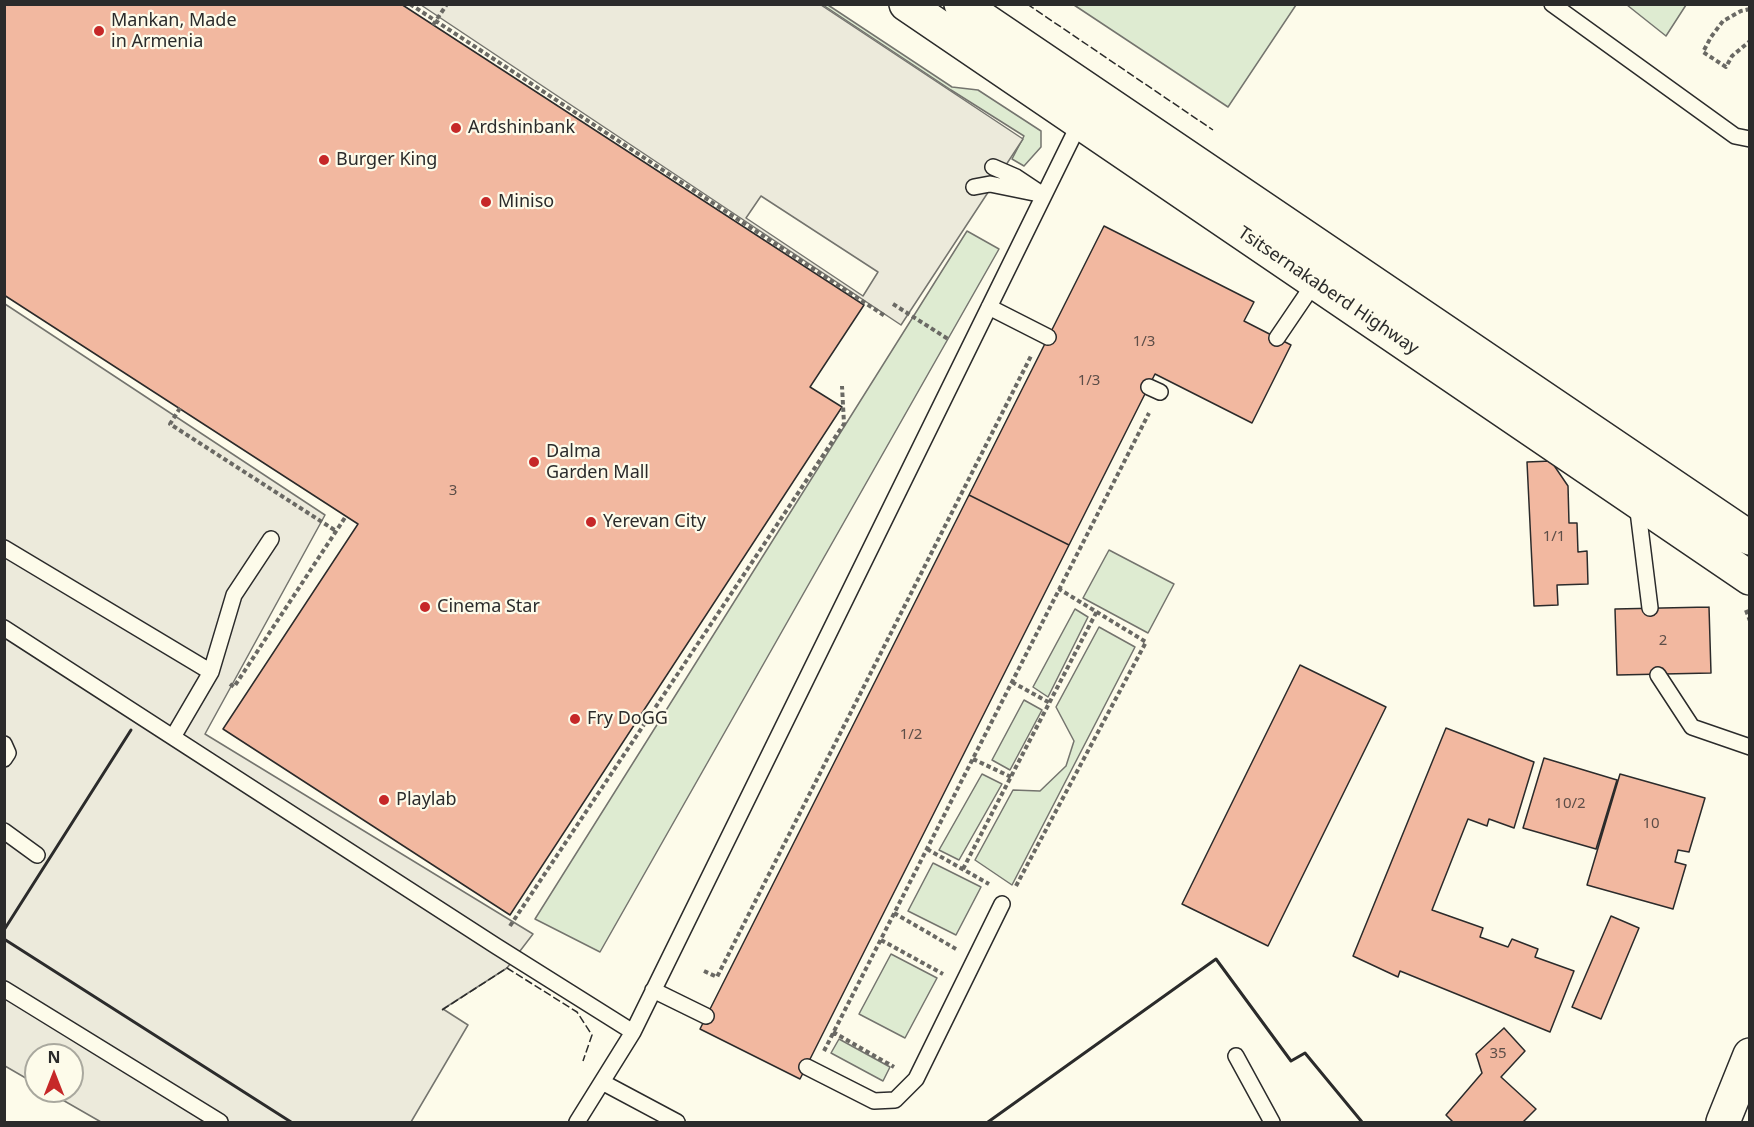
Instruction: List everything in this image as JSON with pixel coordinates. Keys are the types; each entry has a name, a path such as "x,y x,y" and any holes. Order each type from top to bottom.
{"main road":[{"name":"Tsitsernakaberd Highway","path":"906,4 1749,578"},
{"name":"Tsitsernakaberd Highway","path":"961,4 1749,538"},
{"path":"1723,1122 1749,1055"}],"lane":[{"path":"1552,4 1734,136 1749,139"},
{"path":"577,1122 633,1032 1080,122"},
{"path":"993,167 1016,177 1044,195"},
{"path":"974,187 990,184 1044,195"},
{"path":"1276,338 1315,282"},
{"path":"989,307 1045,335"},
{"path":"1636,501 1650,608"},
{"path":"173,736 211,672 234,595 271,539"},
{"path":"4,548 211,672"},
{"path":"4,628 633,1032"},
{"path":"1658,675 1692,727 1749,747"},
{"path":"4,744 8,753 4,759"},
{"path":"4,831 37,855"},
{"path":"811,1068 873,1101 895,1100 916,1079 1007,899"},
{"path":"4,989 220,1122"},
{"path":"653,990 706,1016"},
{"path":"1236,1056 1272,1122"},
{"path":"602,1082 677,1122"}],"path":[{"path":"410,4 434,23 885,316"},
{"path":"434,23 447,4"},
{"path":"1749,9 1722,21 1703,52 1726,67 1732,56 1749,43"},
{"path":"892,304 967,351"},
{"path":"704,971 717,977 1045,335"},
{"path":"496,946 844,424 842,386"},
{"path":"811,1068 833,1032 1059,589 1154,389"},
{"path":"180,408 170,424 336,531"},
{"path":"211,672 234,687 346,516"},
{"path":"1007,899 1146,642 1059,589"},
{"path":"963,868 1097,612"},
{"path":"1012,682 1050,703"},
{"path":"973,759 1011,777"},
{"path":"927,849 996,887"},
{"path":"894,913 956,949"},
{"path":"880,940 944,974"},
{"path":"833,1032 916,1079"}],"green space":[{"path":"823,5 828,5 952,87 978,90 1041,131 1041,147 1024,166 1012,159 1024,136"},
{"path":"1074,5 1296,5 1228,107"},
{"path":"1627,5 1686,5 1666,36"},
{"path":"967,231 999,249 600,952 535,919"},
{"path":"1109,550 1174,584 1148,633 1083,598"},
{"path":"1075,609 1088,617 1048,697 1033,687"},
{"path":"1099,627 1135,647 1012,885 975,860 1013,790 1040,791 1066,766 1074,741 1056,707"},
{"path":"1024,700 1042,710 1010,770 992,760"},
{"path":"982,774 1002,784 959,860 939,850"},
{"path":"933,863 981,887 956,935 908,911"},
{"path":"891,954 937,978 905,1038 859,1014"},
{"path":"839,1039 890,1067 883,1081 831,1053"}],"shaded area":[{"path":"421,5 821,5 1023,139 901,325","holes":["761,196 878,272 863,296 746,218"]},
{"path":"5,304 325,515 205,734 533,934 507,968 443,1009 468,1025 411,1122 101,1122 68,1103 84,1103 84,1043 24,1043 24,1077 5,1066"}],"building":[{"name":"Dalma Garden Mall","path":"4,4 401,4 864,305 810,387 842,407 510,915 223,729 358,524 4,295"},
{"path":"1104,226 1254,302 1244,321 1291,345 1252,423 1155,374 1069,545 969,495"},
{"path":"1551,461 1568,486 1569,523 1577,523 1578,552 1587,551 1588,584 1557,585 1558,605 1534,606 1527,462"},
{"path":"969,495 1069,545 800,1079 700,1029"},
{"path":"1709,607 1711,673 1617,675 1615,609"},
{"path":"1300,665 1386,707 1268,946 1182,904"},
{"path":"1446,728 1534,762 1514,828 1489,819 1487,826 1468,819 1432,910 1483,928 1480,937 1508,947 1512,939 1538,949 1535,957 1574,971 1550,1032 1400,971 1398,977 1353,956"},
{"path":"1544,758 1617,780 1596,849 1523,828"},
{"path":"1620,774 1705,798 1689,852 1678,850 1675,862 1686,865 1673,909 1587,885"},
{"path":"1611,916 1639,928 1601,1019 1572,1007"},
{"path":"1504,1028 1525,1051 1501,1077 1536,1109 1523,1122 1453,1122 1446,1115 1482,1073 1476,1054"}],"fence":[{"path":"1027,4 1213,130"},
{"path":"442,1010 507,968 577,1012 592,1035 583,1061"}],"wall":[{"path":"4,930 131,730"},
{"path":"4,939 291,1122"},
{"path":"988,1122 1216,959 1291,1061 1305,1053 1362,1122"}],"place":[{"name":"Mankan, Made in Armenia","path":"99,31"},
{"name":"Ardshinbank","path":"456,128"},
{"name":"Burger King","path":"324,160"},
{"name":"Miniso","path":"486,202"},
{"name":"Dalma Garden Mall","path":"534,462"},
{"name":"Yerevan City","path":"591,522"},
{"name":"Cinema Star","path":"425,607"},
{"name":"Fry DoGG","path":"575,719"},
{"name":"Playlab","path":"384,800"}]}
